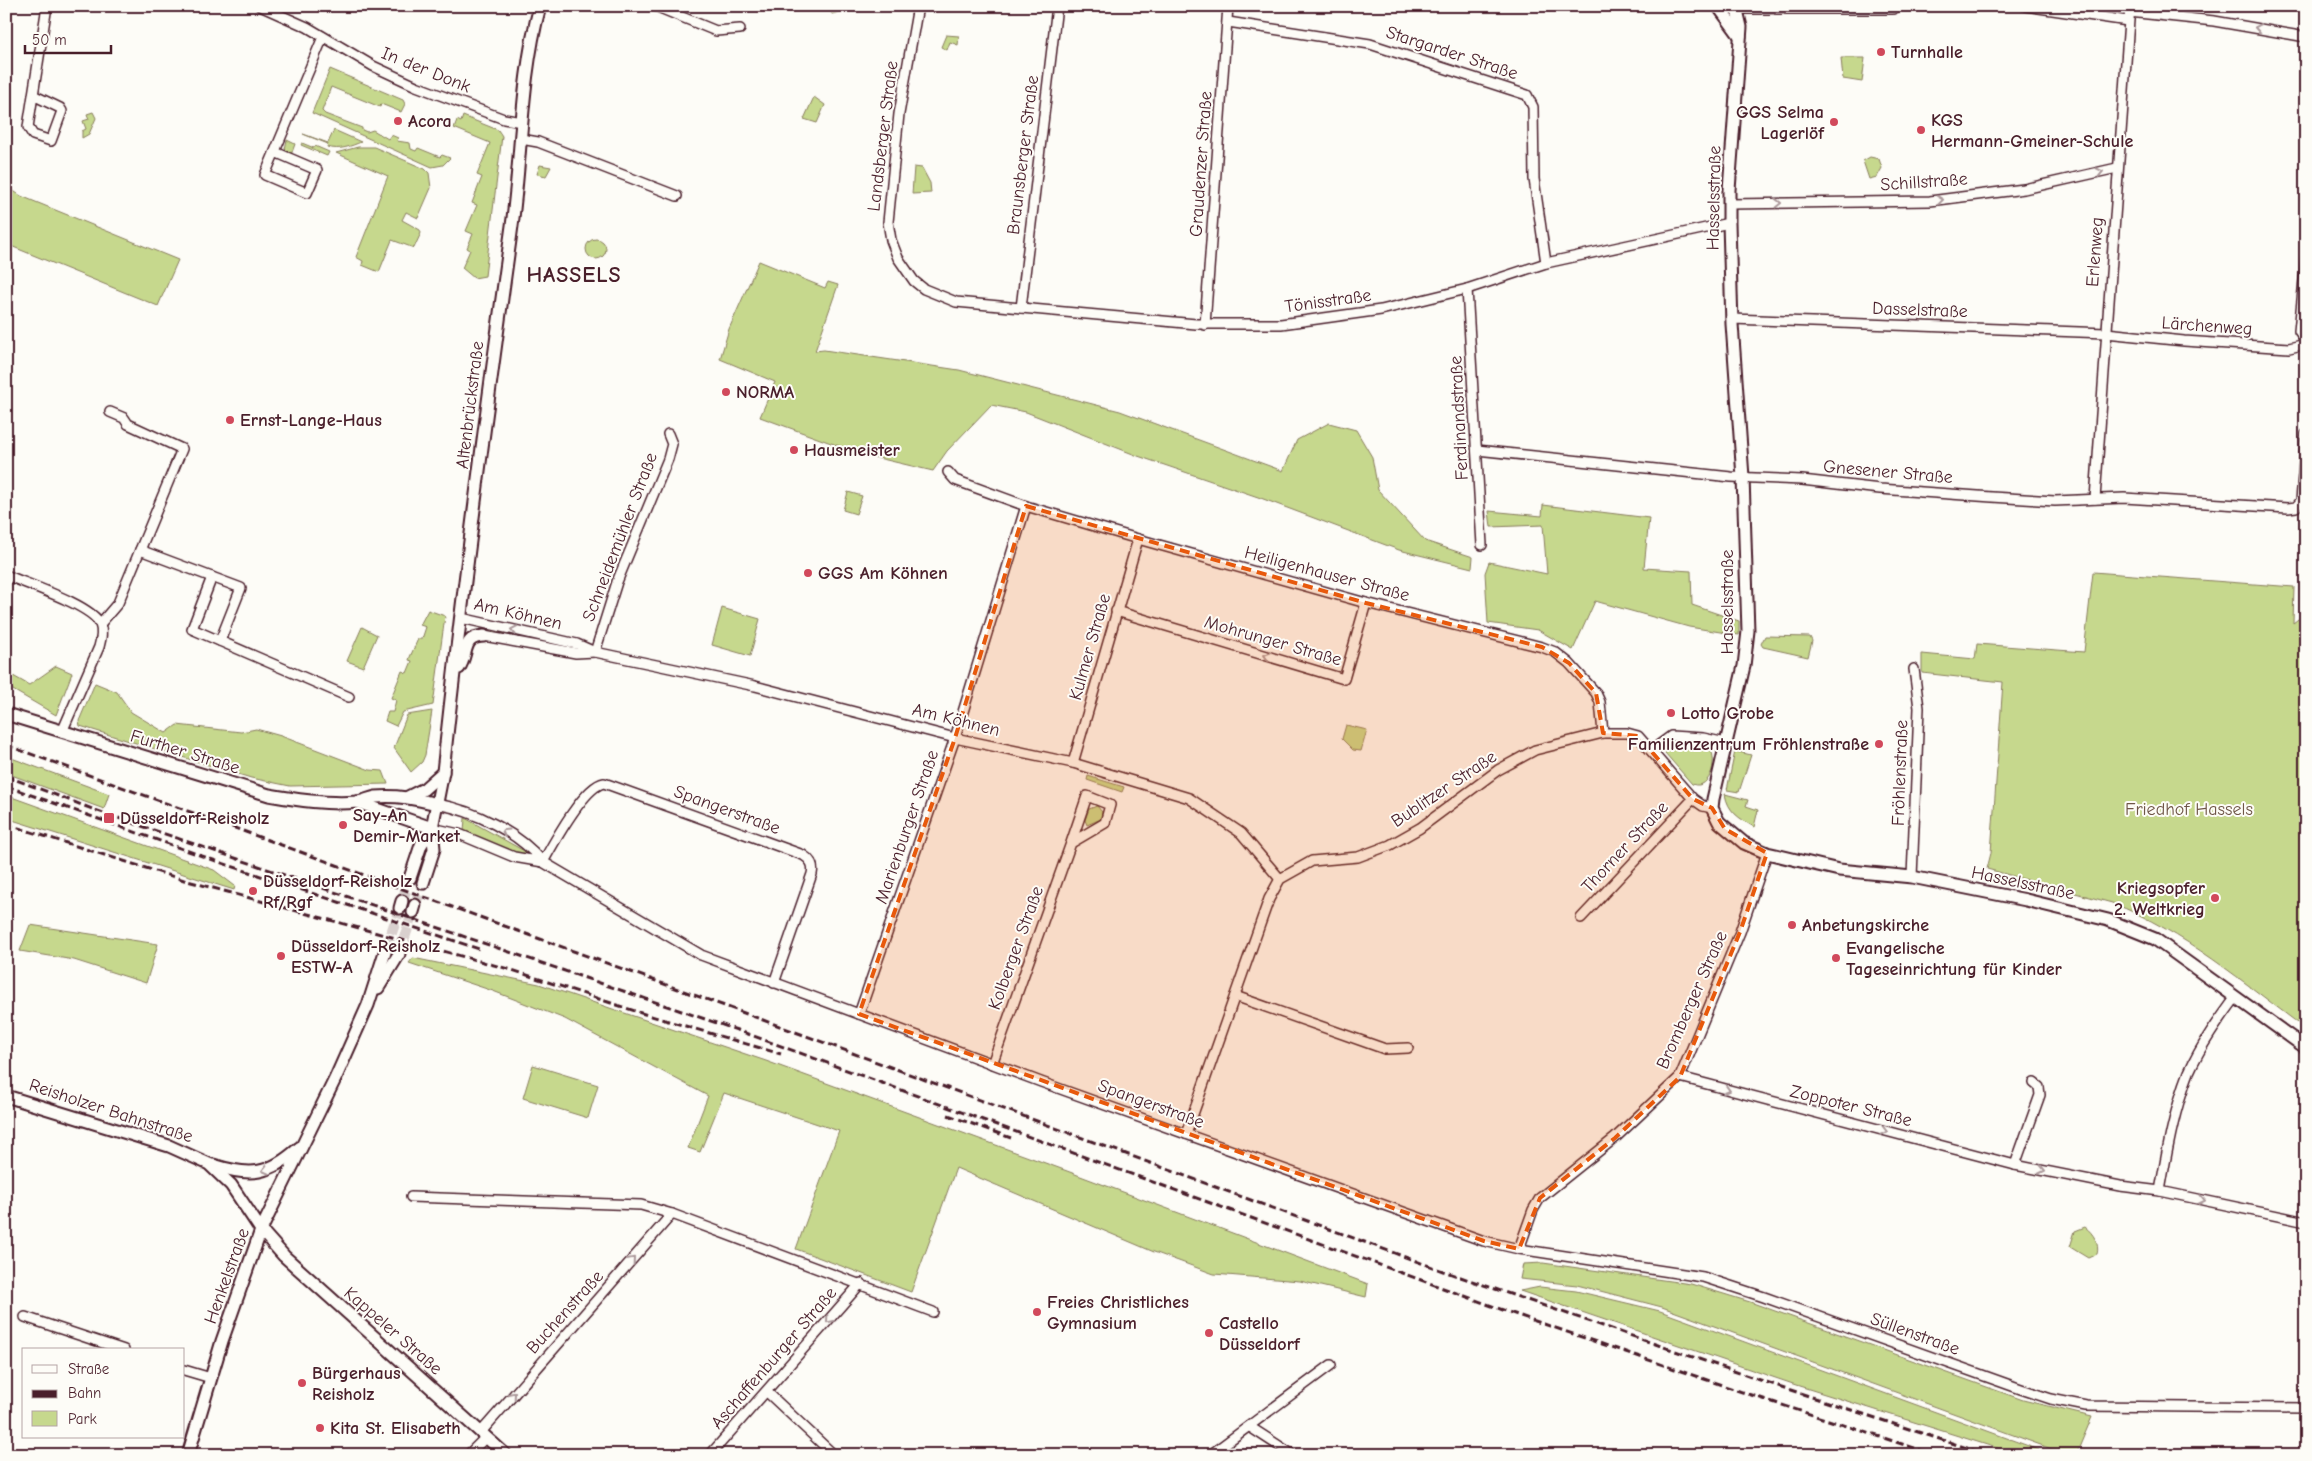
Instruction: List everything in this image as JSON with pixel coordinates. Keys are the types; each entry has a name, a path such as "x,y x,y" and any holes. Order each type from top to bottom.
{"street":[{"path":"33,95 60,108 62,111 51,141 33,135 29,130 33,95 47,6"},
{"name":"In der Donk","path":"260,6 307,27 373,66 429,92 504,119 522,122"},
{"name":"Altenbrückstraße","path":"432,828 443,772 498,320 512,232 522,122 540,6"},
{"path":"655,6 716,31 740,29"},
{"name":"Landsberger Straße","path":"918,6 899,114 888,222 891,240 898,258 914,281 924,289"},
{"name":"Braunsberger Straße","path":"1021,308 1057,6"},
{"name":"Graudenzer Straße","path":"1205,325 1228,6"},
{"path":"1718,6 1740,36"},
{"path":"1734,7 1893,9 1899,6"},
{"path":"2025,6 2214,21 2306,37"},
{"name":"Hasselsstraße","path":"1734,7 1740,19 1740,36 1729,223 1732,319 1743,477 1748,640 1744,666 1712,808 1716,818 1725,828 1744,842 1767,853 1839,870 1912,878 2026,900 2108,920 2132,928 2155,939 2306,1048"},
{"name":"Erlenweg","path":"2095,500 2129,13"},
{"name":"Stargarder Straße","path":"1228,22 1370,44 1527,95 1533,106 1534,179 1546,263"},
{"path":"276,152 316,170 308,193 266,175 323,37"},
{"path":"521,139 538,142 677,196"},
{"name":"Schillstraße","path":"1729,204 1930,201 2024,189 2117,168"},
{"name":"Tönisstraße","path":"924,289 956,302 1205,325 1281,324 1362,314 1467,289 1546,263 1729,223"},
{"path":"2306,259 2299,331 2306,342"},
{"name":"Ferdinandstraße","path":"1467,289 1482,544"},
{"name":"Dasselstraße","path":"1732,319 2106,333"},
{"name":"Lärchenweg","path":"2106,333 2184,341 2289,348 2306,342"},
{"path":"100,624 118,603 182,449 128,424 124,418 110,412"},
{"name":"Schneidemühler Straße","path":"595,652 617,582 668,459 672,444 668,434"},
{"name":"Gnesener Straße","path":"1477,450 1743,477 2055,501 2124,498 2288,508 2296,507 2301,500 2306,434"},
{"name":"Heiligenhauser Straße","path":"948,472 955,480 1026,506 1366,603 1524,642 1555,652 1586,680 1596,694 1600,702 1603,733"},
{"name":"Marienburger Straße","path":"859,1014 955,738 1026,506"},
{"name":"Kulmer Straße","path":"1073,763 1138,539"},
{"path":"140,550 241,588 220,641"},
{"path":"6,575 83,608 96,617 100,624 102,633 99,647 62,732"},
{"path":"212,577 192,629 350,697"},
{"name":"Mohrunger Straße","path":"1116,611 1344,680 1366,603"},
{"name":"Am Köhnen","path":"461,618 577,644 595,652 755,686 955,738 1073,763 1189,798 1241,834 1280,879"},
{"name":"Altenbrückstraße","path":"454,675 463,662 467,643 475,636 484,636"},
{"name":"Am Köhnen","path":"484,636 576,653 595,652"},
{"name":"Fröhlenstraße","path":"1912,878 1919,708 1914,670"},
{"name":"Further Straße","path":"6,714 269,795 294,800 358,802 374,798 408,797 437,804"},
{"path":"1603,733 1633,733 1652,750 1693,798 1703,806 1712,808"},
{"name":"Bublitzer Straße","path":"1280,879 1312,862 1358,856 1390,844 1420,828 1498,770 1535,750 1603,733"},
{"path":"1652,750 1670,736 1703,738 1726,743"},
{"path":"408,797 424,789 443,772"},
{"name":"Spangerstraße","path":"543,862 565,826 590,792 596,786 604,783 803,855 814,867 774,983"},
{"name":"Kolberger Straße","path":"992,1064 1087,796 1110,805 1105,823 1071,843"},
{"name":"Thorner Straße","path":"1581,918 1693,798"},
{"name":"Further Straße","path":"358,802 432,828"},
{"name":"Spangerstraße","path":"437,804 461,809 494,825 526,845 543,862 694,952 992,1064 1186,1134 1484,1241 1519,1249"},
{"path":"410,878 421,845 432,828"},
{"path":"423,883 434,849 432,828"},
{"name":"Spangerstraße","path":"432,828 459,834 514,857 543,862"},
{"name":"Bromberger Straße","path":"1519,1249 1533,1210 1540,1198 1615,1138 1680,1077 1740,932 1767,853"},
{"path":"1186,1134 1269,899 1280,879"},
{"name":"Henkelstraße","path":"368,1005 386,949"},
{"name":"Henkelstraße","path":"188,1455 211,1378 261,1230 368,1005 399,954"},
{"path":"1235,996 1385,1049 1408,1048"},
{"path":"2160,1191 2170,1134 2190,1071 2205,1042 2236,997"},
{"name":"Zoppoter Straße","path":"1680,1077 2015,1165 2120,1186 2160,1191 2306,1222"},
{"path":"2015,1165 2040,1094 2039,1087 2034,1083"},
{"name":"Reisholzer Bahnstraße","path":"6,1096 169,1146 209,1164 231,1185 261,1230"},
{"name":"Henkelstraße","path":"209,1164 240,1171 269,1170 283,1162 304,1143"},
{"path":"411,1197 641,1205 672,1214 861,1283 933,1312"},
{"name":"Buchenstraße","path":"468,1455 483,1434 672,1214"},
{"name":"Kappeler Straße","path":"261,1230 294,1266 506,1455"},
{"name":"Süllenstraße","path":"1519,1249 1703,1277 2051,1399 2086,1406 2306,1408"},
{"name":"Aschaffenburger Straße","path":"710,1455 768,1392 861,1283"},
{"path":"25,1317 118,1348"},
{"path":"1210,1455 1331,1365"},
{"path":"185,1370 211,1378"},
{"path":"768,1392 834,1455"},
{"path":"1250,1427 1293,1455"}],"highlighted area":[{"path":"1026,506 1366,603 1542,647 1569,663 1596,693 1603,733 1638,736 1693,799 1712,808 1725,829 1767,853 1740,932 1680,1077 1615,1138 1540,1198 1519,1249 1484,1241 859,1014 955,738"}],"green space":[{"path":"826,6 850,6 850,9 832,14"},
{"path":"946,35 959,36 958,45 950,42 947,50 941,47"},
{"path":"1841,58 1865,58 1862,82 1843,79"},
{"path":"330,69 403,100 405,104 401,112 381,104 380,107 331,87 322,111 325,114 362,128 362,130 367,132 373,130 388,139 391,135 398,138 397,141 410,143 411,149 416,151 418,148 440,157 442,155 450,158 443,165 432,167 312,113"},
{"path":"814,97 825,105 817,123 804,119"},
{"path":"93,112 96,118 89,134 82,138 82,131 86,129 83,121 89,119 87,114"},
{"path":"463,116 498,130 502,136 485,276 474,278 462,268 470,250 467,248 473,234 466,231 477,205 472,203 482,177 477,175 490,143 454,128 457,120 461,122"},
{"path":"334,130 361,142 345,148 332,148 327,147 328,144 303,134 328,143"},
{"path":"287,140 295,144 291,155 285,149"},
{"path":"302,143 329,152 327,156 301,145"},
{"path":"358,147 374,147 425,169 429,173 431,188 418,218 406,212 402,220 420,230 421,233 414,248 392,240 379,272 362,265 363,261 356,257 388,176 336,153"},
{"path":"1870,157 1879,159 1882,168 1877,177 1869,179 1863,161"},
{"path":"540,165 551,167 546,176 537,174"},
{"path":"914,167 922,168 930,183 931,193 912,194"},
{"path":"6,186 21,196 178,260 158,306 6,244"},
{"path":"596,239 603,242 606,249 603,256 596,259 589,256 586,249 589,242"},
{"path":"759,261 825,288 828,282 838,285 815,351 824,350 959,370 1120,411 1283,471 1297,440 1329,423 1356,430 1372,457 1378,490 1425,541 1473,557 1472,568 1399,550 1258,497 1138,456 1026,412 991,405 947,451 933,471 861,454 760,417 775,382 720,359 729,329"},
{"path":"848,492 862,496 856,514 843,510"},
{"path":"1543,505 1649,518 1644,568 1691,571 1692,605 1739,621 1739,635 1689,627 1595,601 1573,650 1538,630 1488,623 1485,573 1489,562 1547,574 1543,525 1491,527 1489,511 1542,516"},
{"name":"Friedhof Hassels","path":"2093,572 2294,587 2293,623 2306,613 2306,1029 2213,959 2164,928 2112,903 1987,869 1991,853 2003,682 1922,673 1922,654 1975,659 1977,644 2084,652"},
{"path":"722,608 760,619 750,656 712,645"},
{"path":"428,610 445,616 433,705 403,712 396,726 385,721 388,712 393,712 396,700 391,698 402,671 407,673 412,661 409,660 418,639 422,639 426,627 420,625"},
{"path":"362,627 377,635 363,667 347,661"},
{"path":"490,630 577,647 577,649 489,633"},
{"path":"1765,636 1810,637 1812,641 1808,657 1763,647 1761,644"},
{"path":"56,666 72,673 56,715 6,686 6,672 29,685"},
{"path":"95,683 117,692 131,712 166,733 177,725 241,732 256,729 281,736 370,770 383,771 388,784 290,786 251,778 80,726 79,721"},
{"path":"432,711 425,755 422,762 411,772 394,748 407,715"},
{"path":"1346,725 1367,730 1361,751 1353,750 1342,739"},
{"path":"1673,743 1708,747 1713,757 1713,764 1709,778 1704,783 1699,785 1692,784 1665,753 1668,746"},
{"path":"1735,751 1751,755 1739,792 1727,790"},
{"path":"6,756 109,794 104,809 6,773"},
{"path":"1088,776 1124,787 1122,792 1087,780"},
{"path":"1725,794 1748,800 1746,806 1758,810 1754,827 1732,810"},
{"path":"6,795 214,870 235,886 234,890 6,818"},
{"path":"1097,806 1102,812 1101,819 1087,825 1085,820 1089,809"},
{"path":"465,818 527,854 523,856 464,832"},
{"path":"30,925 158,944 146,983 74,960 20,951"},
{"path":"413,958 539,984 766,1061 1368,1284 1366,1297 1300,1281 1214,1274 1154,1252 956,1168 911,1292 796,1249 839,1131 724,1093 700,1152 688,1148 708,1096 565,1019 493,991 409,963"},
{"path":"533,1065 598,1085 588,1118 523,1098"},
{"path":"2085,1227 2091,1232 2098,1246 2097,1254 2088,1258 2070,1247 2075,1231"},
{"path":"1543,1263 1691,1284 1750,1302 2023,1400 2092,1417 2078,1450 2090,1455 2068,1455 1662,1307 1577,1285 1520,1279 1523,1264"},
{"path":"1540,1287 1576,1291 1660,1311 2053,1455 2019,1455 1796,1385 1520,1291"}],"tunnel":[{"path":"402,901 410,878"},
{"path":"415,905 423,883"},
{"path":"386,949 400,908"},
{"path":"399,954 413,912"}],"railway":[{"path":"6,745 744,1013 1443,1271 1751,1377 1988,1455"},
{"path":"6,776 95,810 737,1030 1503,1310 1745,1393 1936,1455"},
{"path":"6,786 219,862 479,949"},
{"path":"6,824 184,880 512,970 641,1013 781,1054"},
{"path":"948,1115 1011,1138"}],"place":[{"name":"Turnhalle","path":"1881,52"},
{"name":"Acora","path":"398,121"},
{"name":"GGS Selma Lagerlöf","path":"1834,122"},
{"name":"KGS Hermann-Gmeiner-Schule","path":"1921,130"},
{"name":"NORMA","path":"726,392"},
{"name":"Ernst-Lange-Haus","path":"230,420"},
{"name":"Hausmeister","path":"794,450"},
{"name":"GGS Am Köhnen","path":"808,573"},
{"name":"Lotto Grobe","path":"1671,713"},
{"name":"Familienzentrum Fröhlenstraße","path":"1879,744"},
{"name":"Düsseldorf-Reisholz","path":"109,818"},
{"name":"Say-An Demir-Market","path":"343,825"},
{"name":"Düsseldorf-Reisholz Rf/Rgf","path":"253,891"},
{"name":"Kriegsopfer 2. Weltkrieg","path":"2215,898"},
{"name":"Anbetungskirche","path":"1792,925"},
{"name":"Düsseldorf-Reisholz ESTW-A","path":"281,956"},
{"name":"Evangelische Tageseinrichtung für Kinder","path":"1836,958"},
{"name":"Freies Christliches Gymnasium","path":"1037,1312"},
{"name":"Castello Düsseldorf","path":"1209,1333"},
{"name":"Bürgerhaus Reisholz","path":"302,1383"},
{"name":"Kita St. Elisabeth","path":"320,1428"}],"district":[{"name":"HASSELS","path":"574,275"}]}
